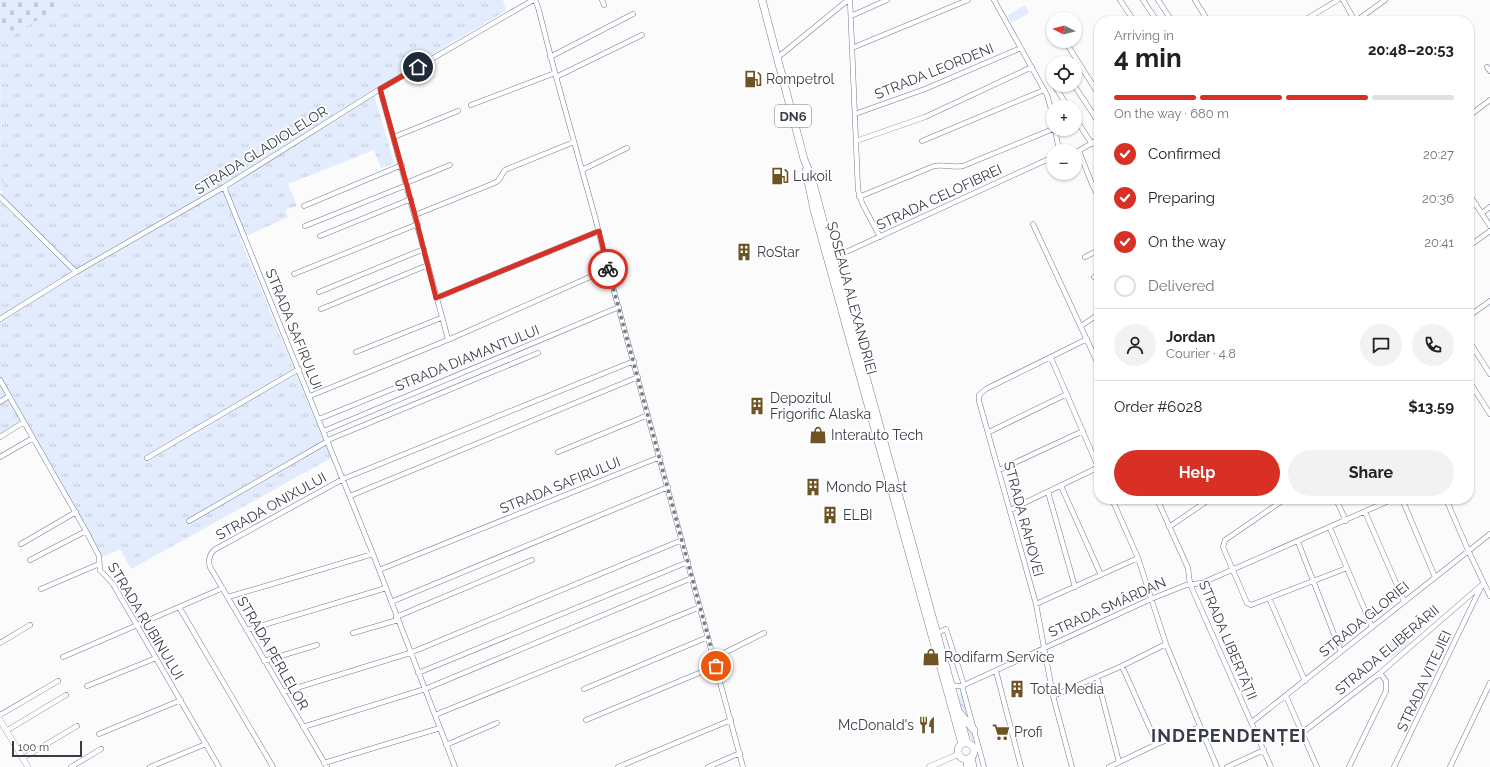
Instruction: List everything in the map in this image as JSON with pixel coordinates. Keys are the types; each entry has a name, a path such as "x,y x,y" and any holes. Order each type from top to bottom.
{"main road":[{"name":"ȘOSEAUA ALEXANDRIEI","path":"762,0 804,159 811,176 958,711 964,744"},
{"name":"ȘOSEAUA ALEXANDRIEI","path":"804,159 806,177 814,210 964,744"},
{"path":"958,711 974,730"},
{"path":"964,744 959,749 959,754 968,758"},
{"name":"DN6","path":"964,744 970,744 974,748 974,752 968,758 968,767"},
{"name":"DN6","path":"968,758 973,767"}],"street":[{"path":"534,0 538,7 550,57 599,231 743,767"},
{"name":"STRADA GLADIOLELOR","path":"0,319 76,272 224,186 380,89 534,0"},
{"path":"777,58 849,0"},
{"name":"STRADA LEORDENI","path":"849,0 857,183 860,197 880,236"},
{"path":"850,16 887,0"},
{"path":"852,48 968,0"},
{"path":"994,0 1032,67 1048,100"},
{"path":"1120,0 1131,16"},
{"path":"1143,0 1154,16"},
{"path":"1158,0 1169,16"},
{"path":"1195,0 1205,16"},
{"path":"1311,16 1338,0"},
{"path":"1343,0 1352,16"},
{"path":"1362,16 1385,0"},
{"path":"550,57 633,14"},
{"path":"471,105 555,75 642,34"},
{"name":"STRADA LEORDENI","path":"855,114 925,89 1021,48"},
{"path":"1069,48 1094,88"},
{"path":"856,141 926,117 1032,67"},
{"path":"1487,67 1490,71"},
{"path":"380,89 402,165 441,318 448,339"},
{"path":"922,141 1044,90"},
{"path":"1079,92 1094,115"},
{"path":"1474,111 1490,100"},
{"path":"394,137 458,111"},
{"path":"1082,129 1092,144 1082,149"},
{"path":"860,197 934,166 944,165 956,168 963,166 1046,132"},
{"path":"415,215 492,184 498,180 505,170 574,142"},
{"path":"582,170 627,148"},
{"name":"STRADA CELOFIBREI","path":"833,258 1046,160"},
{"path":"1082,162 1094,188"},
{"path":"304,206 402,165"},
{"path":"305,226 450,165"},
{"name":"STRADA SAFIRULUI","path":"224,186 350,496 455,767"},
{"path":"0,196 76,272"},
{"path":"320,236 411,199"},
{"path":"1474,201 1490,226"},
{"path":"1482,213 1490,208"},
{"path":"294,274 418,224"},
{"path":"1033,224 1080,326 1094,351"},
{"path":"436,298 599,231"},
{"path":"1474,242 1490,231"},
{"path":"319,292 424,249"},
{"path":"1085,257 1094,252"},
{"path":"321,309 428,265"},
{"path":"310,396 448,339 608,269"},
{"path":"1474,312 1490,301"},
{"name":"STRADA DIAMANTULUI","path":"324,431 619,307"},
{"path":"1080,326 1094,317"},
{"path":"356,352 441,318"},
{"name":"STRADA RAHOVEI","path":"1072,767 1053,696 1036,604 979,401 979,395 986,390 1087,339"},
{"path":"1474,348 1490,374"},
{"path":"189,521 328,441 538,353"},
{"path":"1051,358 1094,456"},
{"path":"343,479 634,360"},
{"path":"147,458 299,369"},
{"path":"350,496 638,377"},
{"path":"319,419 417,379"},
{"name":"STRADA RUBINULUI","path":"0,380 98,553 100,570 113,584 138,625 219,767"},
{"path":"1474,389 1490,414"},
{"path":"988,432 1067,394"},
{"path":"0,402 10,396"},
{"path":"558,452 648,414"},
{"path":"0,437 24,422"},
{"path":"999,470 1082,431"},
{"path":"0,457 33,438"},
{"name":"STRADA SAFIRULUI","path":"379,570 660,457"},
{"path":"1010,510 1094,469"},
{"name":"STRADA ONIXULUI","path":"210,553 343,479"},
{"path":"1060,486 1101,575"},
{"path":"391,602 668,487"},
{"path":"1048,492 1075,586"},
{"path":"1114,504 1138,558 1166,644 1217,767"},
{"name":"STRADA LIBERTĂȚII","path":"1159,504 1188,568 1190,584 1271,767"},
{"path":"1169,527 1201,504"},
{"path":"1278,504 1225,540 1223,547 1247,603 1251,605 1347,568"},
{"path":"1338,504 1346,521"},
{"name":"STRADA SMÂRDAN","path":"963,686 1151,599 1182,586 1202,584 1382,504"},
{"path":"1404,504 1434,577"},
{"path":"1448,504 1468,550 1490,594"},
{"path":"21,544 76,512"},
{"path":"1365,512 1404,601"},
{"path":"1330,528 1372,627"},
{"path":"30,560 86,531"},
{"name":"STRADA GLORIEI","path":"1252,722 1490,534"},
{"path":"283,692 410,653 682,540"},
{"path":"1298,542 1341,652"},
{"name":"STRADA PERLELOR","path":"210,553 210,567 325,765"},
{"path":"228,597 373,554"},
{"path":"1036,604 1138,558"},
{"path":"353,633 397,618 532,560"},
{"path":"418,673 688,562"},
{"path":"40,589 99,564"},
{"path":"303,727 425,689 692,578"},
{"name":"STRADA ELIBERĂRII","path":"1302,732 1380,673 1484,583"},
{"name":"STRADA VITEJIEI","path":"1394,767 1484,583"},
{"path":"64,657 223,588"},
{"path":"247,630 386,588"},
{"path":"1269,598 1305,681"},
{"path":"179,607 273,767"},
{"path":"435,716 700,607"},
{"path":"0,643 30,625"},
{"path":"936,633 946,629 963,686 984,767"},
{"path":"714,658 764,633"},
{"path":"584,689 708,637"},
{"path":"1053,696 1122,666 1166,644"},
{"path":"264,660 317,645"},
{"path":"87,686 156,658"},
{"path":"586,720 716,666"},
{"path":"1122,666 1157,744"},
{"path":"996,670 1021,767"},
{"path":"1349,767 1386,691 1386,681 1380,673"},
{"path":"1097,677 1119,762"},
{"path":"0,715 58,681"},
{"path":"950,682 956,686 963,686"},
{"path":"1450,767 1490,683"},
{"path":"6,731 66,695"},
{"path":"1286,696 1317,767"},
{"name":"STRADA RUBINULUI","path":"99,734 180,700"},
{"path":"0,720 28,767"},
{"path":"618,767 731,720"},
{"path":"446,745 497,723"},
{"path":"23,758 77,726"},
{"path":"1109,767 1157,744 1200,727"},
{"path":"325,765 440,728"},
{"path":"150,767 206,744"},
{"path":"71,767 101,749"},
{"path":"1227,767 1264,750"},
{"path":"708,767 740,753"},
{"path":"929,767 959,754"}],"green space":[{"path":"0,0 503,0 506,11 447,45 373,91 394,163 381,168 374,150 288,184 297,206 285,210 288,217 240,239 331,458 131,569 120,549 102,557 25,425 0,440 0,196 3,192"},
{"path":"0,0 66,0 30,25 0,34"},
{"path":"1025,5 1029,13 1011,23 1008,15"},
{"path":"0,69 3,192 0,190"},
{"path":"1402,634 1410,643 1391,658 1384,649"},
{"path":"961,691 977,744 968,735 958,697"}],"way so far":[{"path":"608,269 666,477 716,666"}],"place":[{"name":"Rompetrol","path":"753,79"},
{"name":"Lukoil","path":"780,176"},
{"name":"RoStar","path":"744,252"},
{"name":"Depozitul Frigorific Alaska","path":"757,406"},
{"name":"Interauto Tech","path":"818,435"},
{"name":"Mondo Plast","path":"813,487"},
{"name":"ELBI","path":"830,515"},
{"name":"Rodifarm Service","path":"931,657"},
{"name":"Total Media","path":"1017,689"},
{"name":"McDonald's","path":"927,725"},
{"name":"Profi","path":"1001,732"}],"district":[{"name":"INDEPENDENȚEI","path":"1229,735"}],"route":[{"path":"418,67 380,89 436,298 599,231 608,269"}]}
